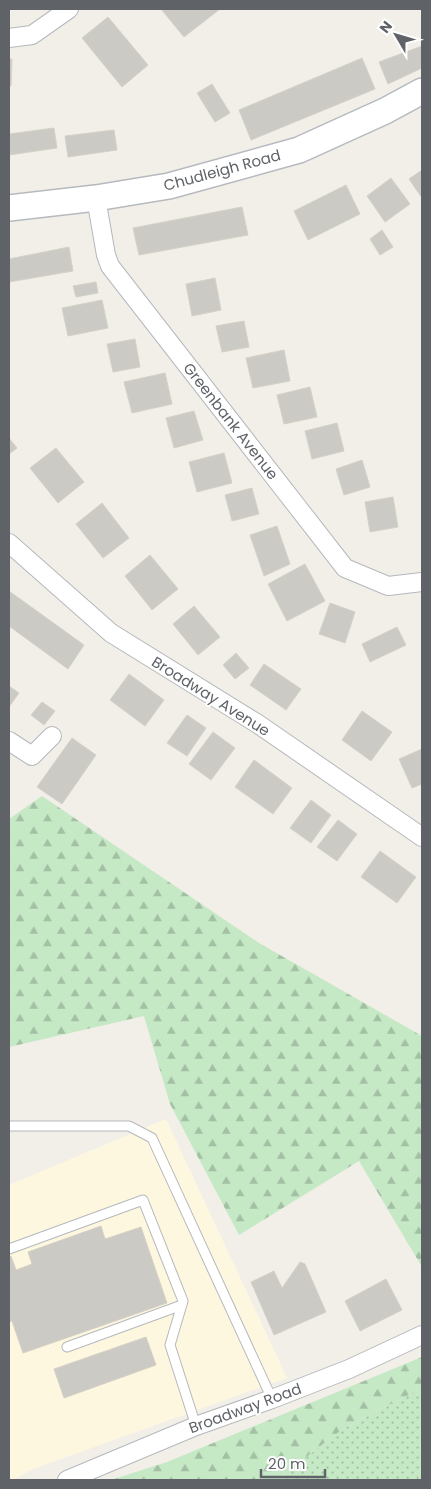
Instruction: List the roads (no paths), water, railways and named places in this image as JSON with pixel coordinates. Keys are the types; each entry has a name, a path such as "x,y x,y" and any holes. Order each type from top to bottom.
{"main road":[{"name":"Chudleigh Road","path":"9,208 96,198 169,186 299,150 377,115 422,91"}],"street":[{"path":"9,38 32,35 69,9"},
{"name":"Greenbank Avenue","path":"96,198 106,255 110,266 345,568 388,586 422,582"},
{"name":"Broadway Avenue","path":"9,543 112,634 258,724 422,837"},
{"path":"9,741 32,756 52,736"},
{"name":"Broadway Road","path":"67,1480 196,1426 349,1369 422,1335"}],"lane":[{"path":"9,1126 129,1126 152,1138 272,1399"},
{"path":"9,1249 143,1200 183,1302 170,1345 196,1426"},
{"path":"67,1347 182,1305"}]}
